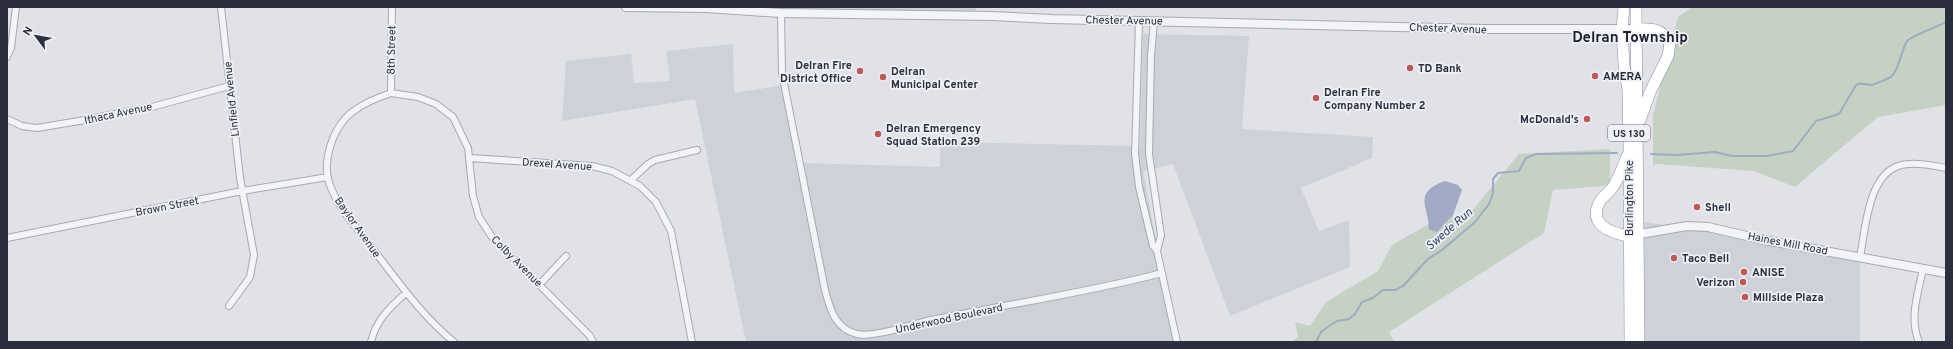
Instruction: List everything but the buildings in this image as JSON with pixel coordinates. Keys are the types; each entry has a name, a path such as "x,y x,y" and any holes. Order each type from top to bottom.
{"highway":[{"name":"Burlington Pike","path":"1624,7 1622,30 1624,65 1628,90 1629,151 1639,342"},
{"name":"Burlington Pike","path":"1630,342 1638,128 1635,29 1636,7"},
{"path":"1635,29 1656,29 1663,34 1670,43 1668,56 1651,90 1638,128"},
{"path":"1629,151 1615,183 1601,200 1597,214 1601,225 1606,230 1634,235"}],"street":[{"path":"7,57 11,48 16,7"},
{"name":"Linfield Avenue","path":"221,7 242,191 253,260 250,277 230,306"},
{"name":"8th Street","path":"391,92 392,7"},
{"name":"Chester Avenue","path":"626,7 722,9 781,13 992,16 1484,29 1635,29"},
{"name":"Underwood Boulevard","path":"781,13 782,73 825,290 835,319 848,332 866,335 930,320 1128,282 1162,273"},
{"path":"1139,21 1135,154 1139,187 1153,246 1157,251 1177,342"},
{"path":"1154,21 1151,56 1149,154 1161,235 1157,251"},
{"name":"Ithaca Avenue","path":"7,120 22,126 37,128 152,107 229,86"},
{"name":"Colby Avenue","path":"391,92 418,97 436,104 453,117 468,148 473,196 479,217 492,237 540,284 590,336 593,342"},
{"name":"Baylor Avenue","path":"391,92 354,110 341,125 332,141 328,156 328,177 331,188 342,207 406,293 443,334 454,342"},
{"path":"632,180 648,164 655,160 697,150"},
{"name":"Drexel Avenue","path":"470,158 592,166 612,170 632,180 656,202 671,231 692,342"},
{"path":"1860,257 1871,203 1876,186 1884,175 1896,167 1908,164 1946,168"},
{"name":"Brown Street","path":"7,238 242,191 328,177"},
{"name":"Haines Mill Road","path":"1634,235 1687,226 1708,227 1946,273"},
{"path":"540,284 566,256"},
{"path":"1919,342 1914,326 1915,311 1923,269"},
{"path":"371,342 378,322 391,306 406,293"}],"shaded area":[{"path":"629,7 976,7 977,16"},
{"path":"1143,34 1249,36 1242,129 1373,137 1372,158 1301,188 1319,231 1349,220 1350,267 1230,316 1173,164 1143,171 1175,342 746,342 695,99 562,121 566,61 631,54 634,83 670,81 666,51 733,44 734,93 784,85 801,163 940,167 940,142 1140,146"},
{"path":"1638,221 1764,240 1860,257 1860,342 1639,342"}],"green space":[{"path":"1692,7 1946,7 1946,105 1878,117 1795,187 1754,171 1657,164 1653,165 1653,115 1678,17"},
{"path":"1610,149 1610,183 1604,186 1553,190 1544,233 1389,332 1394,342 1291,342 1298,337 1295,322 1310,326 1326,302 1378,271 1392,245 1429,224 1425,196 1461,188 1453,216 1462,223 1519,154"}],"water":[{"path":"1445,181 1458,185 1462,190 1453,215 1437,232 1429,230 1425,196 1428,191"}],"waterway":[{"name":"Swede Run","path":"1651,154 1676,155 1715,152 1732,156 1766,156 1793,151 1816,121 1839,114 1856,85 1873,85 1891,77 1896,70 1907,41 1914,36 1946,22"},
{"name":"Swede Run","path":"1316,342 1321,332 1329,326 1337,321 1349,319 1355,314 1362,302 1373,298 1383,290 1395,290 1403,286 1428,259 1442,250 1475,222 1489,204 1493,193 1493,179 1498,173 1519,171 1526,158 1536,154 1617,153"}],"place":[{"name":"TD Bank","path":"1410,68"},
{"name":"Delran Fire District Office","path":"860,71"},
{"name":"AMERA","path":"1595,76"},
{"name":"Delran Municipal Center","path":"883,77"},
{"name":"Delran Fire Company Number 2","path":"1316,98"},
{"name":"McDonald's","path":"1587,119"},
{"name":"Delran Emergency Squad Station 239","path":"878,134"},
{"name":"Shell","path":"1697,207"},
{"name":"Taco Bell","path":"1674,258"},
{"name":"ANISE","path":"1744,272"},
{"name":"Verizon","path":"1743,282"},
{"name":"Millside Plaza","path":"1745,297"}],"district":[{"name":"Delran Township","path":"1630,37"}]}
